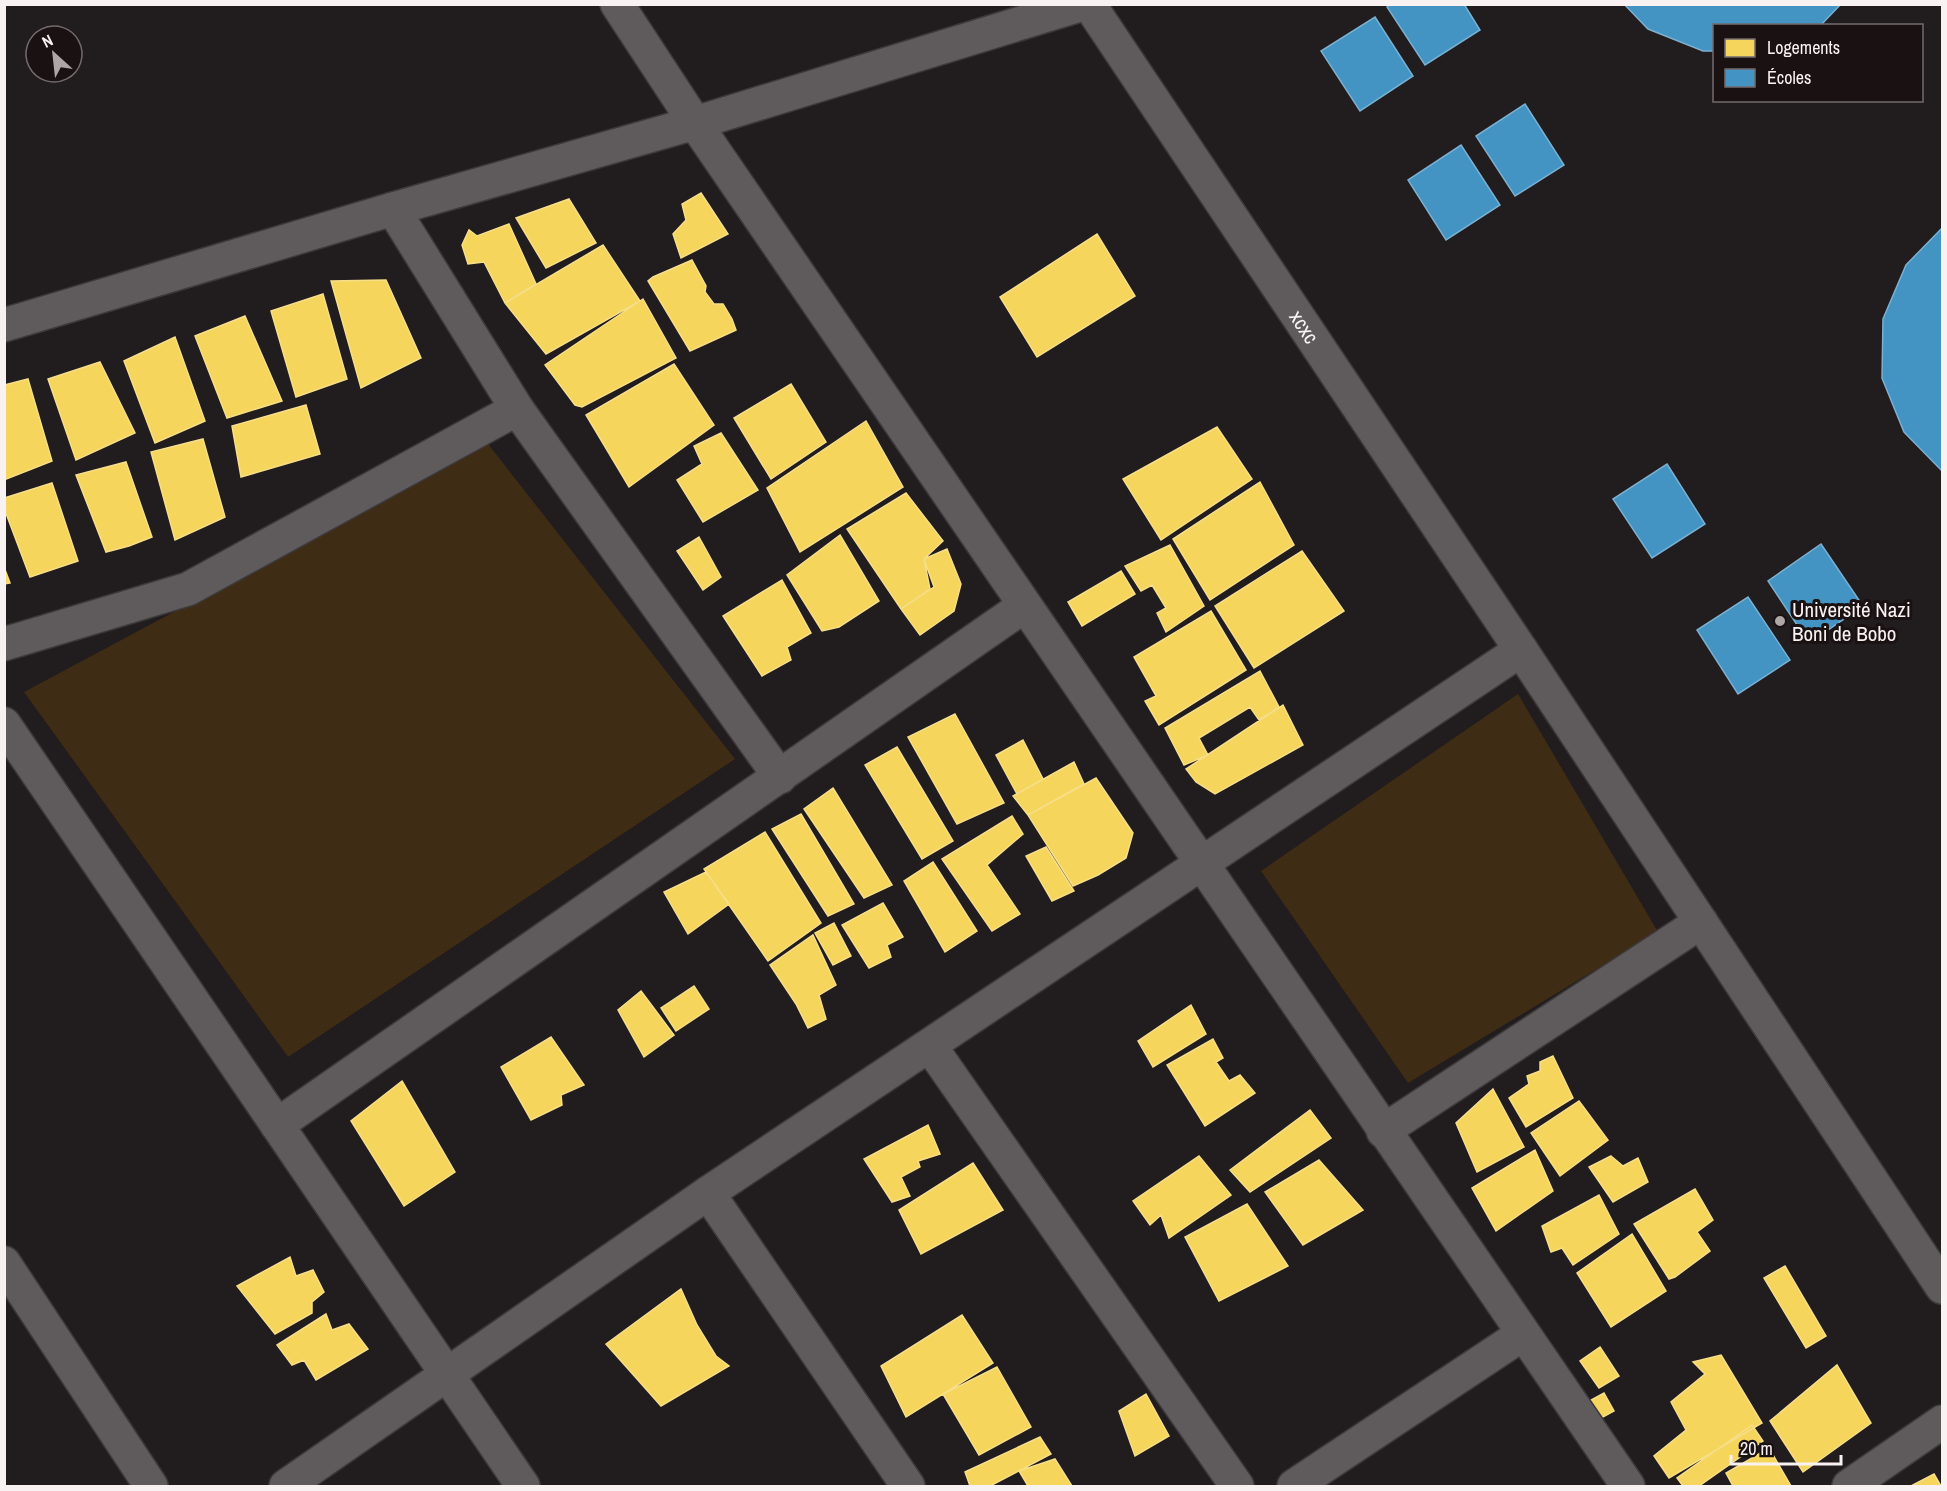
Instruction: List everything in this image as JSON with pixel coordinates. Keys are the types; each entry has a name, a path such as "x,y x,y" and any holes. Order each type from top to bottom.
{"street":[{"path":"617,4 695,123 1024,606 1628,1486"},
{"path":"4,325 393,209 695,123 1083,4"},
{"name":"xcxc","path":"1089,4 1521,650 1942,1287"},
{"path":"393,209 517,409 780,777"},
{"path":"4,644 188,589 517,409"},
{"path":"277,1125 1024,606"},
{"path":"286,1486 708,1193 1521,650"},
{"path":"4,724 523,1486"},
{"path":"1383,1131 1701,922"},
{"path":"930,1046 1237,1486"},
{"path":"708,1193 908,1486"},
{"path":"4,1263 151,1486"},
{"path":"1294,1486 1523,1334"},
{"path":"1849,1486 1942,1422"}],"shaded area":[{"path":"488,444 735,759 288,1057 24,692"},
{"path":"1518,694 1658,932 1408,1083 1261,871"}],"building: Logements":[{"path":"701,193 728,234 681,258 673,234 686,220 682,204"},
{"path":"569,199 596,243 546,268 516,218"},
{"path":"509,224 536,284 505,303 484,262 468,264 462,245 469,230 477,236"},
{"path":"1097,234 1135,296 1037,357 1000,297"},
{"path":"603,245 640,301 546,354 505,303"},
{"path":"692,260 706,286 705,292 714,304 723,304 736,330 690,351 648,281"},
{"path":"386,280 421,358 361,388 331,281"},
{"path":"323,294 347,379 296,397 271,311"},
{"path":"643,299 676,358 582,407 575,405 545,365"},
{"path":"245,316 282,401 227,418 195,336"},
{"path":"175,337 205,421 155,443 124,361"},
{"path":"100,362 135,433 76,460 48,379"},
{"path":"674,364 714,425 629,487 586,415"},
{"path":"28,379 52,461 4,480 4,385"},
{"path":"791,384 826,442 771,479 734,418"},
{"path":"306,405 320,454 241,477 232,426"},
{"path":"866,421 903,487 800,552 767,488"},
{"path":"1217,427 1252,479 1161,540 1123,479"},
{"path":"721,433 758,490 703,522 677,480 702,464 694,446"},
{"path":"203,439 225,517 175,540 151,452"},
{"path":"126,462 152,537 106,552 76,475"},
{"path":"1260,482 1294,545 1210,600 1173,539"},
{"path":"52,483 78,561 30,577 4,508 4,498"},
{"path":"906,493 943,541 924,559 930,589 901,609 847,529"},
{"path":"840,535 879,601 839,627 822,631 787,575"},
{"path":"699,537 721,577 703,590 677,551"},
{"path":"1170,545 1204,606 1166,632 1157,613 1166,608 1152,585 1141,591 1125,566"},
{"path":"947,549 961,584 954,611 920,635 901,609 934,587 924,559"},
{"path":"1302,551 1344,611 1254,668 1215,606"},
{"path":"4,567 10,583 4,584"},
{"path":"1121,571 1135,594 1082,626 1068,602"},
{"path":"782,580 811,633 787,647 791,660 762,676 723,616"},
{"path":"1211,611 1246,670 1159,725 1145,701 1156,696 1134,657"},
{"path":"1260,671 1279,707 1259,720 1250,707 1199,738 1208,755 1184,765 1165,728"},
{"path":"1283,705 1303,745 1215,794 1196,782 1186,769"},
{"path":"955,714 1004,803 957,824 908,737"},
{"path":"1023,740 1043,779 1017,794 996,755"},
{"path":"897,747 953,841 922,859 865,765"},
{"path":"1074,762 1084,784 1028,815 1013,796"},
{"path":"1096,778 1133,833 1126,858 1098,875 1073,886 1028,815"},
{"path":"833,788 892,885 864,898 804,809"},
{"path":"801,814 854,904 828,916 772,829"},
{"path":"1012,816 1023,834 987,865 1020,914 992,931 942,859"},
{"path":"765,832 821,923 768,961 704,869"},
{"path":"1046,847 1074,891 1052,901 1026,856"},
{"path":"933,862 977,931 945,952 904,881"},
{"path":"706,872 729,904 688,934 664,892"},
{"path":"883,903 903,937 887,945 891,957 869,968 842,925"},
{"path":"834,923 851,956 833,965 815,933"},
{"path":"813,935 836,985 819,995 826,1019 808,1028 796,1004 770,965"},
{"path":"694,986 709,1009 676,1031 661,1008"},
{"path":"641,991 674,1035 644,1057 618,1010"},
{"path":"1191,1005 1206,1034 1153,1067 1138,1041"},
{"path":"551,1037 584,1085 561,1095 562,1105 531,1120 501,1067"},
{"path":"1213,1039 1223,1058 1216,1062 1229,1081 1240,1075 1255,1093 1205,1126 1167,1065"},
{"path":"1553,1056 1573,1098 1526,1127 1509,1098 1529,1084 1527,1076 1540,1071 1540,1062"},
{"path":"402,1081 455,1172 404,1206 351,1121"},
{"path":"1493,1089 1524,1147 1477,1172 1456,1123"},
{"path":"1579,1101 1608,1140 1560,1176 1531,1133"},
{"path":"1310,1110 1331,1138 1250,1192 1230,1170"},
{"path":"928,1125 940,1154 918,1161 920,1167 901,1177 910,1196 892,1202 864,1159"},
{"path":"1535,1150 1553,1191 1496,1231 1472,1188"},
{"path":"1199,1156 1231,1195 1169,1238 1161,1215 1150,1225 1133,1201"},
{"path":"1611,1156 1623,1166 1638,1158 1648,1182 1613,1202 1589,1167"},
{"path":"1319,1160 1363,1210 1303,1245 1265,1192"},
{"path":"973,1163 1003,1210 921,1254 899,1210"},
{"path":"1695,1189 1713,1220 1697,1232 1710,1251 1669,1279 1634,1224"},
{"path":"1599,1195 1619,1234 1573,1265 1562,1248 1551,1252 1542,1226"},
{"path":"1247,1204 1288,1266 1219,1301 1185,1237"},
{"path":"1632,1234 1666,1291 1611,1327 1577,1273"},
{"path":"290,1257 296,1276 313,1270 324,1292 312,1302 312,1313 275,1334 237,1286"},
{"path":"1785,1266 1826,1336 1806,1348 1764,1278"},
{"path":"681,1289 697,1325 716,1356 729,1366 661,1406 606,1344"},
{"path":"326,1314 332,1330 349,1324 368,1349 316,1380 304,1360 292,1365 277,1345"},
{"path":"962,1315 993,1363 906,1417 881,1366"},
{"path":"1600,1347 1619,1376 1599,1388 1580,1361"},
{"path":"1721,1355 1762,1423 1669,1478 1654,1456 1686,1430 1671,1402 1705,1374 1693,1362"},
{"path":"1837,1365 1871,1423 1803,1472 1770,1421"},
{"path":"997,1367 1031,1427 979,1455 943,1394"},
{"path":"1604,1393 1614,1411 1590,1424 1580,1406"},
{"path":"1146,1394 1169,1436 1135,1456 1119,1411"},
{"path":"1752,1425 1763,1441 1699,1486 1683,1486 1677,1478"},
{"path":"1040,1437 1051,1454 990,1486 970,1486 965,1472"},
{"path":"1769,1448 1791,1486 1733,1486 1726,1473"},
{"path":"1055,1459 1072,1486 1028,1486 1019,1471"},
{"path":"1934,1474 1941,1486 1911,1486"}],"building: Écoles":[{"path":"1391,4 1464,4 1480,30 1425,65 1387,7"},
{"path":"1624,4 1841,4 1822,24 1713,24 1713,51 1703,51 1648,29"},
{"path":"1375,17 1413,76 1360,111 1321,51"},
{"path":"1525,104 1564,165 1515,196 1476,136"},
{"path":"1461,145 1500,205 1446,240 1408,180"},
{"path":"1942,228 1942,471 1904,432 1882,378 1883,319 1906,265"},
{"path":"1667,464 1705,524 1652,558 1613,499"},
{"path":"1821,544 1863,606 1809,643 1768,581"},
{"path":"1748,597 1790,660 1738,694 1697,630"}],"place":[{"name":"Université Nazi Boni de Bobo","path":"1780,621"}]}
